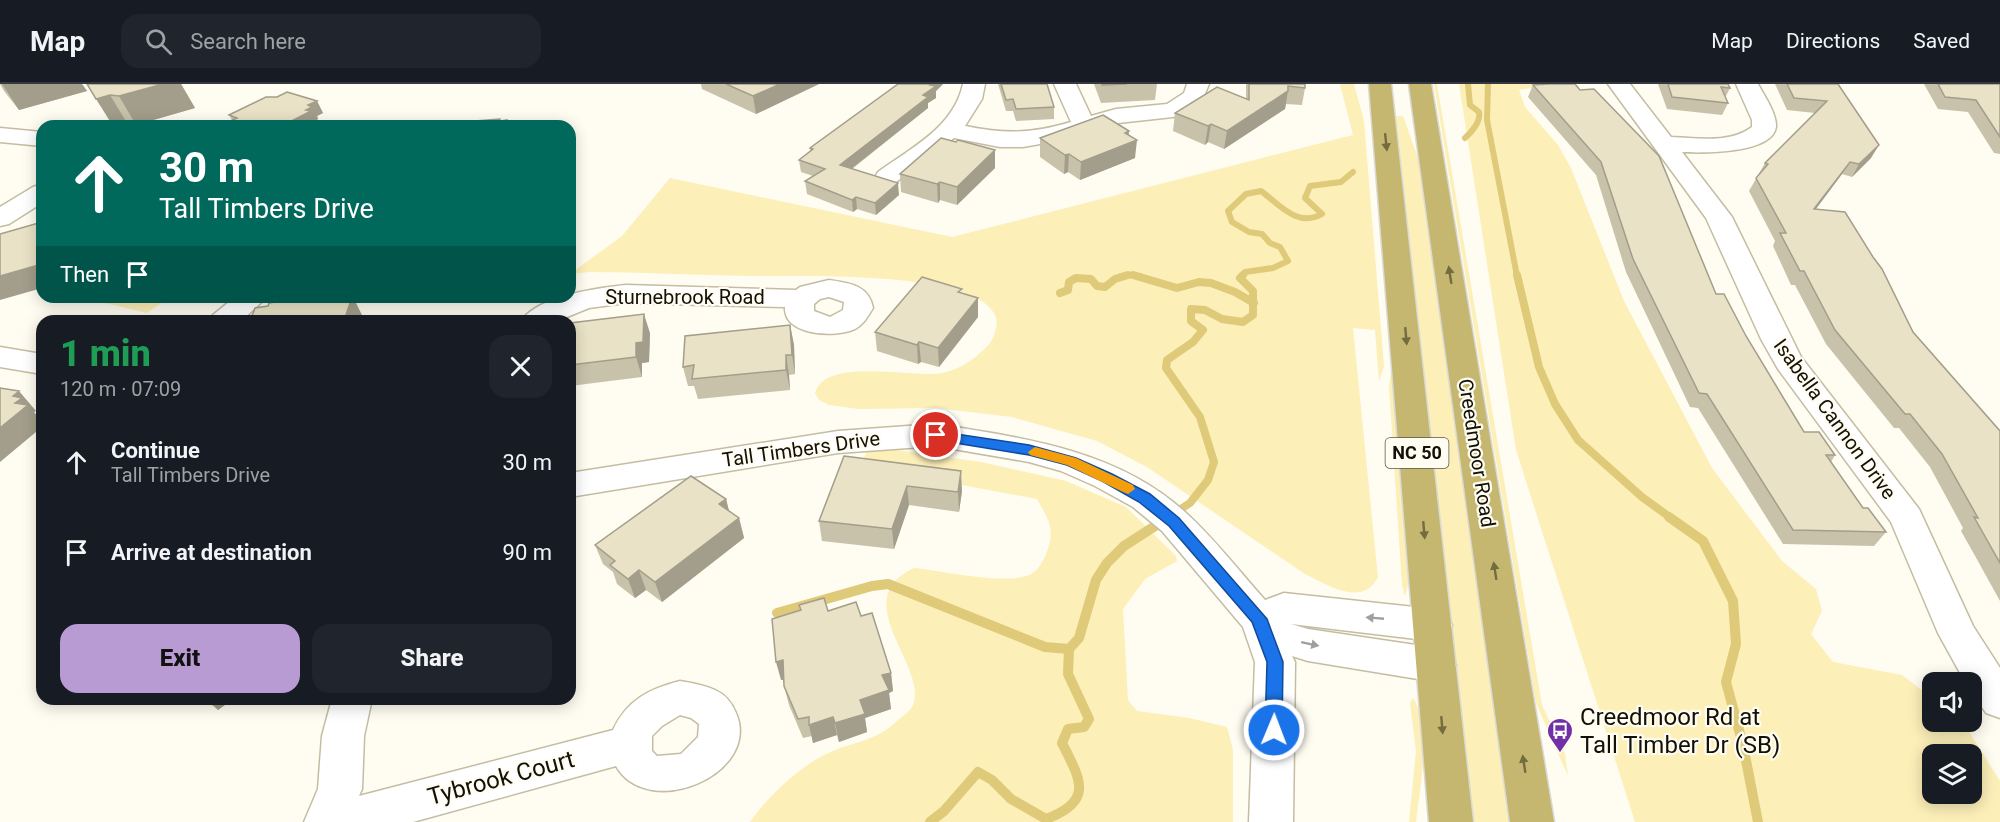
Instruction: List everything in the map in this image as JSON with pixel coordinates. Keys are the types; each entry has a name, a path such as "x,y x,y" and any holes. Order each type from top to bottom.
{"main road":[{"name":"NC 50","path":"1380,84 1451,822"},
{"name":"Creedmoor Road","path":"1420,84 1532,822"}],"street":[{"path":"887,177 948,130 971,105 974,84"},
{"path":"1065,84 1083,124"},
{"path":"948,130 982,138 1023,140 1049,136 1116,116 1173,110 1194,96 1198,84"},
{"name":"Isabella Cannon Drive","path":"1619,84 1719,218 1789,362 1907,518 1958,633 1974,663 2000,700"},
{"path":"1664,144 1728,143 1758,135 1764,129 1764,120 1747,84"},
{"path":"0,135 36,138"},
{"path":"0,218 36,196"},
{"name":"Sturnebrook Road","path":"576,301 626,294 802,299"},
{"path":"230,315 246,303"},
{"name":"Sturnebrook Road","path":"548,315 571,303"},
{"path":"0,357 36,363"},
{"name":"Tall Timbers Drive","path":"576,484 783,450 892,437 936,435 1029,450 1072,462 1107,477 1144,498 1174,522 1259,619 1279,636 1308,645 1436,665"},
{"path":"1271,822 1275,662 1259,619 1284,608 1433,625"},
{"path":"326,822 340,789 343,736 351,705"},
{"name":"Tybrook Court","path":"338,822 629,744"}],"shaded area":[{"path":"1340,84 1354,84 1364,121 1384,366 1379,381 1375,330 1353,328 1378,578 1369,588 1361,592 1336,589 1305,574 1147,467 1097,441 1012,417 936,408 859,409 829,405 819,400 815,393 822,382 836,375 872,371 942,373 968,362 989,344 996,326 994,313 978,299 952,289 918,282 879,278 609,272 576,273 576,270 622,236 670,178 952,237 1353,135"},
{"path":"1434,84 1437,84 1542,705 1565,754 1568,776 1536,703"},
{"path":"1459,84 1555,84 1519,90 1525,107 1558,145 1571,168 1624,301 1712,468 1782,561 1816,589 1822,611 1811,634 1833,662 1902,675 1922,690 1922,732 1969,732 1977,744 1922,744 1922,804 1982,804 1982,752 2000,781 2000,822 1635,822 1516,450"},
{"path":"1396,116 1403,116 1421,166 1512,822 1473,822"},
{"path":"105,303 161,303 147,313"},
{"path":"1392,364 1409,581 1405,596 1402,585 1389,386"},
{"path":"897,450 981,462 1066,481 1126,507 1176,556 1177,561 1145,579 1123,609 1128,700 1137,711 1189,718 1227,727 1233,750 1233,822 750,822 776,791 798,772 822,756 882,732 912,707 915,692 911,674 888,616 887,598 895,582 914,568 989,578 1018,578 1035,572 1046,554 1051,531 1037,499 871,468 862,461 867,452"},
{"path":"1413,698 1419,710 1422,725 1423,758 1416,822 1409,822 1416,751 1410,703"}],"building":[{"path":"87,84 163,84 119,96 110,95 96,99"},
{"path":"726,84 780,84 753,96"},
{"path":"898,84 936,86 923,95 928,97 840,165 898,183 875,203 856,197 852,200 805,181 825,169 799,160 813,149 810,148"},
{"path":"1001,84 1047,84 1054,107 1016,109 1013,99 1006,100"},
{"path":"1249,84 1305,84 1305,88 1288,86 1288,91 1227,131 1175,113 1217,87 1249,100"},
{"path":"1575,84 1580,90 1594,89 1659,156 1716,294 1724,294 1746,336 1804,432 1819,432 1835,455 1826,455 1863,508 1868,508 1886,532 1793,530 1707,394 1699,393 1633,259 1601,162 1533,85"},
{"path":"1668,84 1728,84 1730,88 1721,87 1728,103 1672,97"},
{"path":"1787,84 1838,84 1879,145 1859,164 1850,162 1814,209 1845,212 1882,269 1913,332 2000,431 2000,563 1942,454 1910,414 1905,414 1835,330 1804,271 1800,271 1780,233 1786,233 1756,178 1768,164 1765,163 1827,101 1794,98"},
{"path":"1938,84 2000,84 2000,137 1976,100 1945,97"},
{"path":"287,92 317,101 308,105 312,107 306,110 311,111 294,120 233,120 237,118 229,115 266,97 277,97"},
{"path":"1103,115 1129,131 1125,133 1137,140 1081,162 1069,154 1065,155 1040,138"},
{"path":"941,138 995,150 957,187 900,174"},
{"path":"36,224 36,266 0,276 0,234"},
{"path":"922,277 962,289 958,292 978,298 938,348 919,342 917,345 875,332"},
{"path":"269,303 350,303 346,315 252,315 255,308 268,306"},
{"path":"644,314 643,342 636,343 636,357 576,364 576,322"},
{"path":"790,325 792,355 786,355 786,370 692,379 694,365 683,367 685,336"},
{"path":"0,388 19,391 13,396 22,398 15,403 28,405 0,428"},
{"path":"844,456 961,471 958,492 907,486 892,529 819,521"},
{"path":"691,476 726,499 719,504 739,518 655,582 639,570 628,579 610,565 615,561 595,545"},
{"path":"824,598 828,611 856,602 861,616 872,613 891,673 882,675 889,690 860,700 865,714 835,723 833,717 809,725 809,717 798,719 784,686 783,660 776,662 772,619 801,610 799,605"}],"waterway":[{"path":"1465,138 1479,119 1479,112 1470,105 1468,84"},
{"path":"1488,84 1487,120 1517,276"},
{"path":"1241,276 1245,272 1273,268 1288,261 1280,247 1270,243 1262,234 1249,232 1232,222 1228,211 1246,194 1261,191 1289,213 1304,218 1313,218 1322,214 1305,198 1310,186 1341,182 1353,172"},
{"path":"1126,276 1134,275"},
{"path":"1134,275 1140,276"},
{"path":"1134,275 1177,288 1199,282 1211,283 1235,292 1253,302"},
{"path":"1243,275 1240,278 1253,291 1253,302"},
{"path":"1517,275 1539,367 1555,404 1578,440 1642,497 1671,518"},
{"path":"1121,276 1126,276"},
{"path":"1060,293 1068,290 1069,282 1076,278 1091,279 1097,286 1105,287 1115,279 1126,276"},
{"path":"1167,518 1190,503 1208,480 1214,462 1200,417 1166,368 1167,360 1193,342 1203,330 1191,321 1191,309 1205,310 1222,319 1243,322 1253,315 1253,302"},
{"path":"1069,649 1079,638 1096,580 1107,563 1124,546 1169,517"},
{"path":"1669,517 1703,541 1733,601 1736,644 1726,682 1743,745 1758,822"},
{"path":"777,613 872,586 888,584 1045,647 1069,649"},
{"path":"930,822 944,811 978,772 992,780 1011,799 1046,819 1072,805 1077,797 1078,778 1062,743 1068,729 1084,727 1089,719 1068,674 1069,649"}],"slow traffic":[{"path":"1035,452 1072,462 1128,489"}],"place":[{"name":"Creedmoor Rd at Tall Timber Dr (SB)","path":"1560,754"}],"route":[{"path":"936,435 1029,450 1072,462 1107,477 1144,498 1174,522 1236,590 1259,619 1275,662 1274,730"}]}
